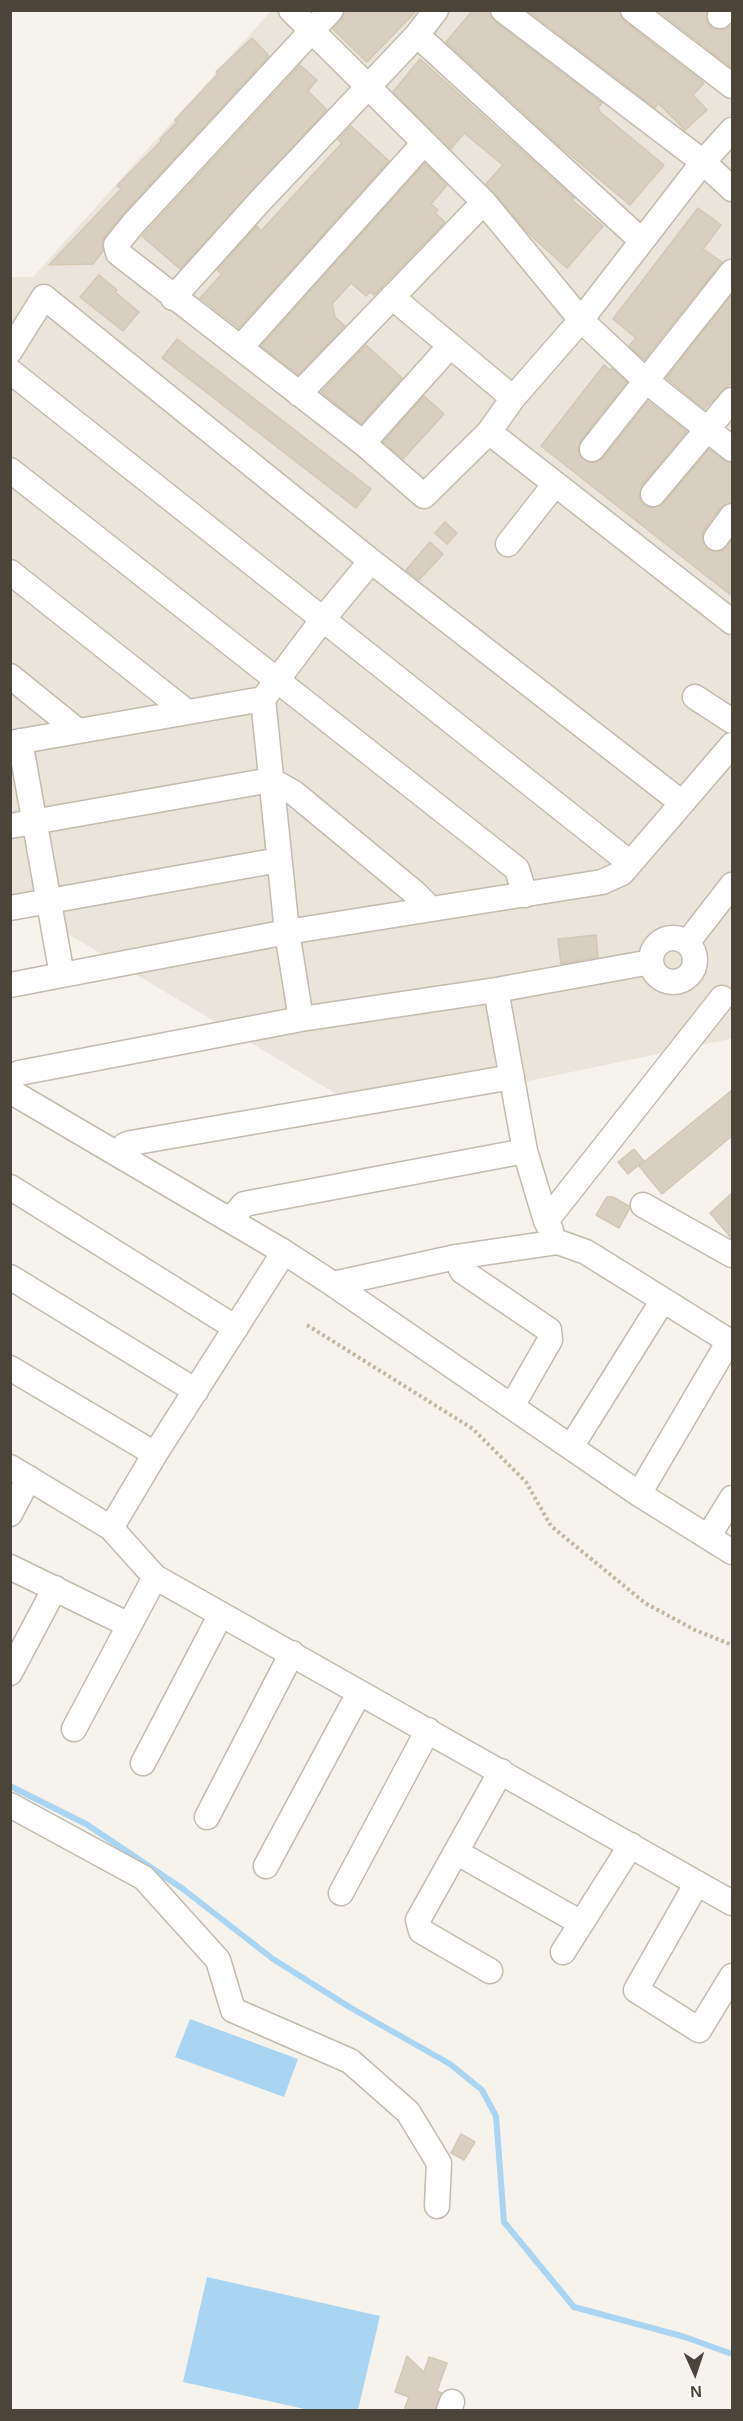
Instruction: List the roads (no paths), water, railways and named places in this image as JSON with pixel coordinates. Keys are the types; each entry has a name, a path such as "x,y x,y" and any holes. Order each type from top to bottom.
{"street":[{"path":"291,10 484,202 581,320 645,380 732,449"},
{"path":"331,10 116,245 118,253 363,443 424,496 489,432 513,398 581,320 703,162 732,130"},
{"path":"174,298 261,200 417,35 436,10"},
{"path":"503,10 703,162 732,189"},
{"path":"633,10 732,86"},
{"path":"417,35 642,241"},
{"path":"241,347 424,143"},
{"path":"300,394 484,202"},
{"path":"592,449 732,272"},
{"path":"10,351 44,297 371,561 682,803"},
{"path":"392,297 513,398"},
{"path":"363,443 450,346"},
{"path":"10,371 630,863"},
{"path":"653,494 732,400"},
{"path":"489,432 732,622"},
{"path":"10,470 270,690 517,869 525,895"},
{"path":"508,544 555,484"},
{"path":"716,538 732,516"},
{"path":"301,1019 287,932 279,860 272,780 270,690 323,619 371,561"},
{"path":"10,572 187,712"},
{"path":"10,676 78,731"},
{"path":"62,975 35,822 15,742 187,712 270,690"},
{"path":"695,697 732,721"},
{"path":"10,985 287,932 602,882 622,873 732,745"},
{"path":"10,826 272,780 294,793 415,893 431,909"},
{"path":"10,908 279,860"},
{"path":"687,943 732,885"},
{"path":"673,938 687,943 694,955 693,969 706,987 662,979 657,975 651,962 654,948 666,939 673,938"},
{"path":"10,1079 19,1073 301,1019 496,990 651,962"},
{"path":"546,1221 706,987"},
{"path":"496,990 525,1151 546,1221 558,1242"},
{"path":"120,1155 125,1145 131,1143 512,1077"},
{"path":"10,1091 284,1252 639,1494 732,1552"},
{"path":"230,1220 244,1204 525,1151"},
{"path":"10,1187 236,1328"},
{"path":"643,1204 732,1255"},
{"path":"333,1284 456,1257 558,1242 585,1252 731,1342 639,1494"},
{"path":"111,1528 155,1454 284,1252"},
{"path":"456,1257 462,1271 549,1330 550,1340 512,1406"},
{"path":"10,1277 196,1391"},
{"path":"571,1447 663,1300"},
{"path":"10,1368 155,1454"},
{"path":"10,1514 20,1472 111,1528 155,1577 732,1903"},
{"path":"708,1537 732,1498"},
{"path":"10,1567 129,1625"},
{"path":"74,1729 155,1577"},
{"path":"10,1673 55,1588"},
{"path":"143,1763 220,1614"},
{"path":"207,1817 292,1653"},
{"path":"266,1866 359,1693"},
{"path":"341,1893 428,1730"},
{"path":"490,1971 421,1931 418,1920 501,1771"},
{"path":"10,1805 144,1878 218,1960 233,2010 350,2061 408,2112 439,2163 437,2206"},
{"path":"563,1952 631,1845"},
{"path":"456,1852 581,1923"},
{"path":"697,1882 636,1990 699,2030 732,1976"}],"water":[{"path":"190,2019 298,2059 284,2097 175,2057"},
{"path":"207,2277 380,2316 358,2410 309,2410 183,2382"}],"waterway":[{"path":"10,1786 86,1824 183,1889 273,1959 351,2008 450,2064 482,2090 496,2116 504,2222 574,2307 685,2337 732,2354"}]}
